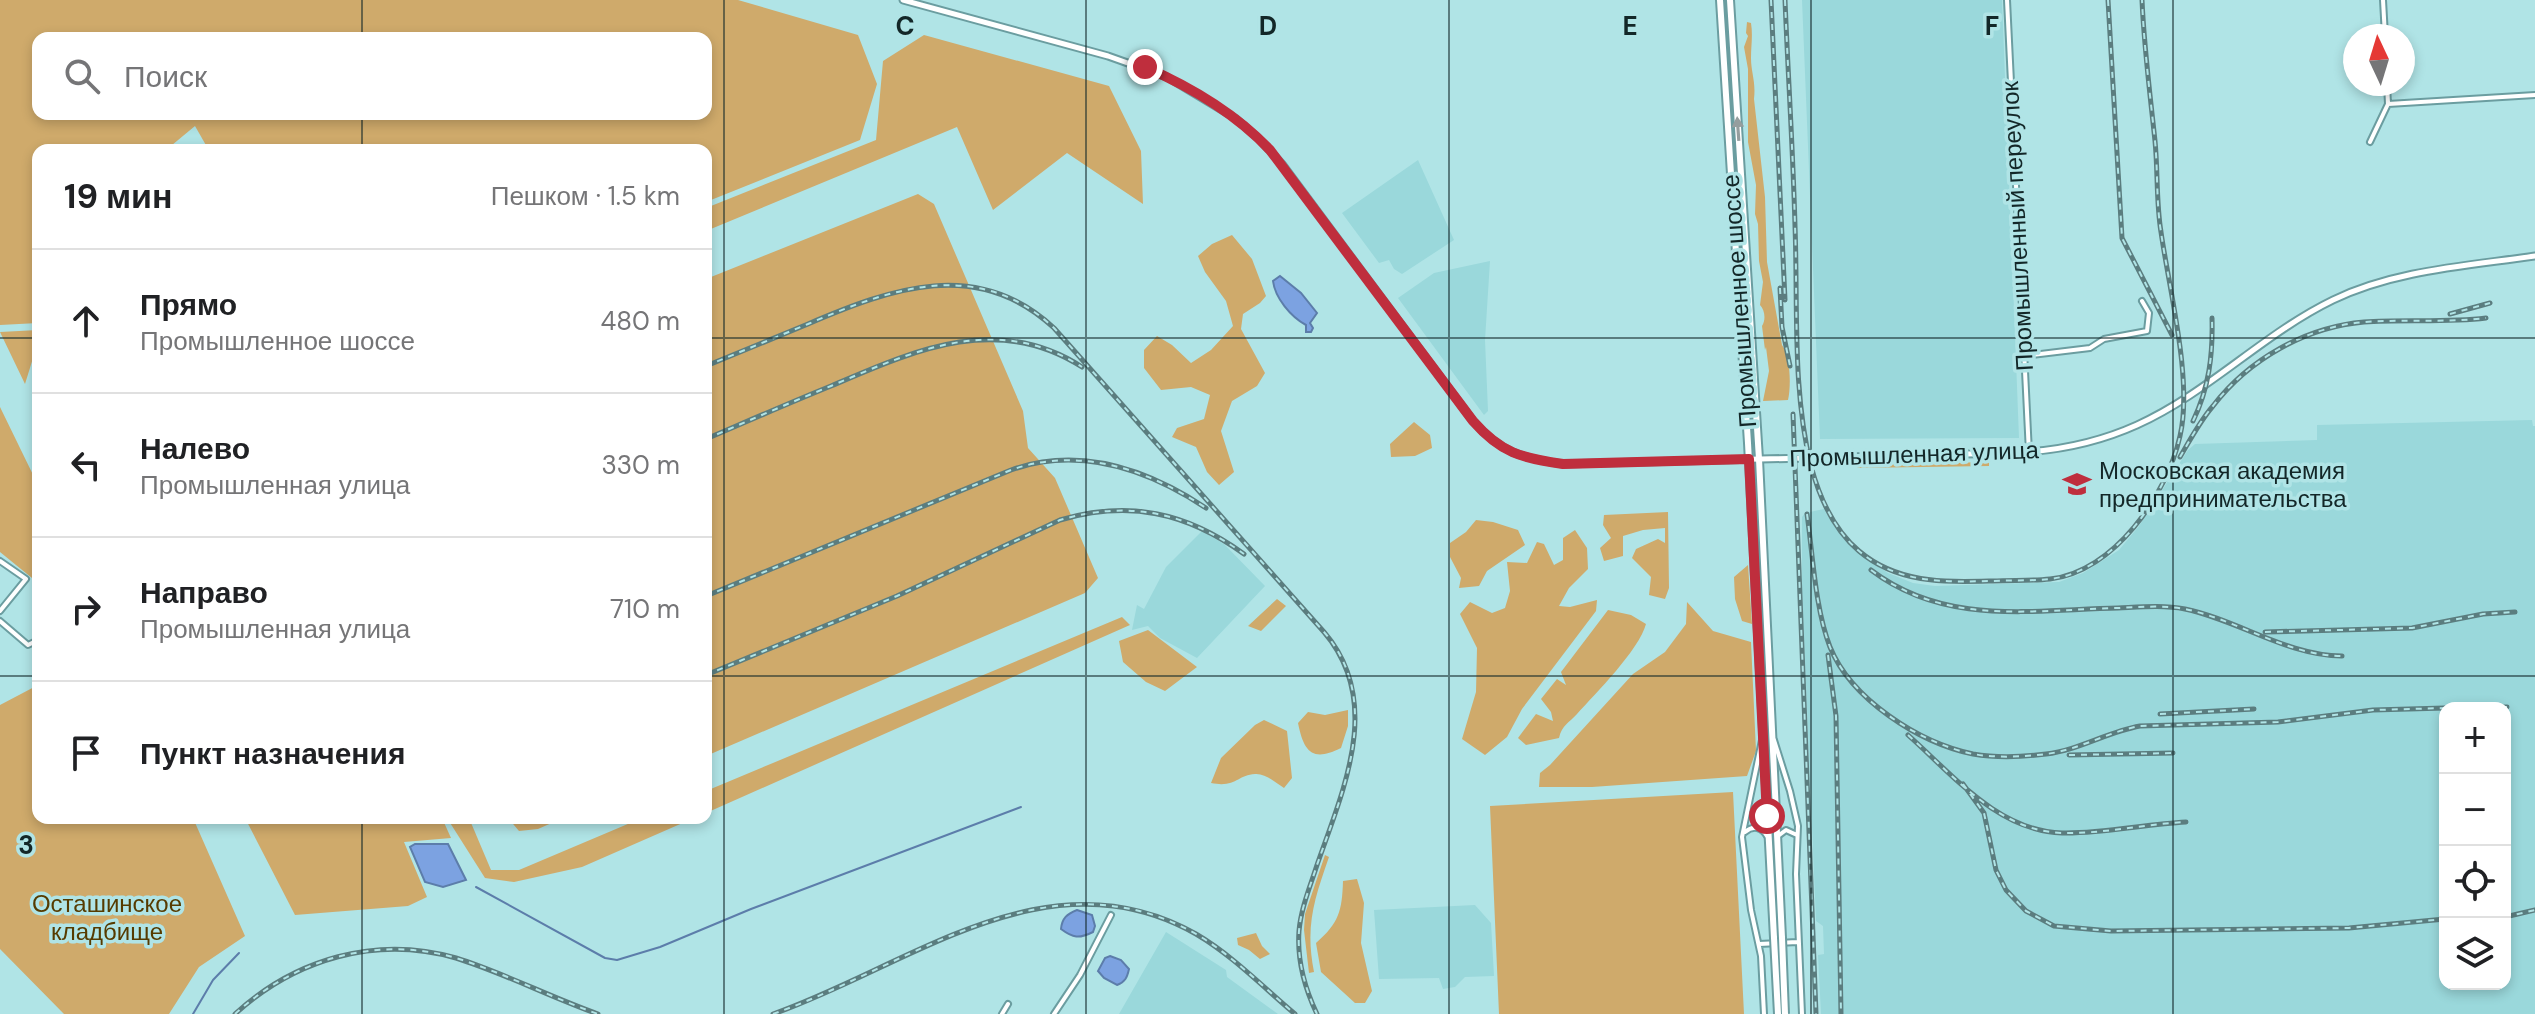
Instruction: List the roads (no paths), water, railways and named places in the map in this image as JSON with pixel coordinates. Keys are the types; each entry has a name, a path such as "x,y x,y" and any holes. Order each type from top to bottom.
{"main road":[{"name":"Промышленное шоссе","path":"1720,0 1763,737 1778,938"},
{"name":"Промышленное шоссе","path":"1730,0 1773,736 1772,839"},
{"path":"1730,155 1740,154"},
{"path":"1778,938 1778,1014"},
{"path":"1778,938 1785,1014"}],"street":[{"name":"Промышленная улица","path":"903,0 1145,67 1186,86 1235,118 1282,164 1473,421 1504,450 1534,460 1563,464 2029,453 2092,442 2138,424 2183,399 2296,320 2361,288 2415,274 2535,256"},
{"name":"Промышленный переулок","path":"2007,0 2029,453"},
{"path":"2383,0 2384,24"},
{"path":"2388,104 2535,95"},
{"path":"2370,142 2388,104 2388,96"},
{"path":"2023,356 2090,348 2104,339 2147,331 2149,313 2142,301"},
{"path":"0,561 26,579 0,611"},
{"path":"0,621 28,645 32,643"},
{"path":"1773,736 1790,791 1799,840 1797,942 1802,1014"},
{"path":"1763,737 1742,837 1759,944 1764,1014"},
{"path":"1742,837 1747,830 1755,827 1772,839 1786,830 1797,835 1799,840"},
{"path":"1054,1014 1080,975 1111,915"},
{"path":"1759,944 1797,942"},
{"path":"1002,1014 1008,1004"}],"water":[{"path":"1280,276 1301,293 1317,313 1310,323 1313,328 1311,332 1306,332 1306,325 1289,312 1280,300 1273,281"},
{"path":"415,844 448,844 466,880 443,887 425,882 410,847"},
{"path":"1077,910 1092,915 1093,932 1076,936 1061,929 1066,917"},
{"path":"1110,956 1121,960 1129,969 1125,979 1117,985 1098,971 1105,958"}],"waterway":[{"path":"476,887 605,958 617,960 660,947 751,909 1021,807"},
{"path":"193,1014 213,980 239,953"}],"railway":[{"path":"1771,0 1785,300"},
{"path":"1785,0 1798,377 1805,437 1814,477 1835,523 1850,543 1874,562 1923,579 1957,581 2050,579 2073,573 2095,562 2134,527 2150,505 2173,459 2180,436 2184,389 2159,221 2142,0"},
{"path":"2108,0 2122,238 2172,335"},
{"path":"712,364 871,299 934,286 965,286 995,292 1025,306 1054,328 1324,632 1342,659 1352,687 1355,717 1353,747 1338,807 1304,906 1299,931 1303,974 1317,1014"},
{"path":"1780,288 1782,327 1790,366"},
{"path":"2450,314 2490,303"},
{"path":"2193,421 2209,371 2212,318"},
{"path":"2180,457 2204,418 2227,389 2261,360 2300,338 2342,325 2364,322 2486,318"},
{"path":"712,436 893,361 955,343 987,340 1018,342 1050,351 1082,367"},
{"path":"1793,414 1816,1014"},
{"path":"712,594 1011,470 1036,463 1062,460 1112,465 1160,482 1206,508"},
{"path":"712,673 897,596 1060,520 1085,514 1110,511 1156,514 1200,528 1244,554"},
{"path":"1807,514 1821,616 1830,647 1840,666 1870,701 1889,716 1952,748 2000,757 2028,756 2070,749 2140,726 2278,722 2373,710 2439,708"},
{"path":"1871,570 1899,588 1928,600 1958,607 2021,612 2144,607 2185,609 2302,650 2342,656"},
{"path":"2265,632 2412,628 2483,614 2515,612"},
{"path":"1828,655 1836,716 1841,1014"},
{"path":"2160,714 2254,709"},
{"path":"1908,735 1997,812 2039,830 2077,833 2186,822"},
{"path":"2069,755 2173,753"},
{"path":"1963,784 1984,813 1996,870 2006,890 2026,911 2054,926 2111,931 2349,928 2439,920"},
{"path":"773,1014 980,924 1033,910 1086,904 1141,911 1196,934 1235,961 1295,1014"},
{"path":"2511,916 2535,910"},
{"path":"235,1014 258,995 310,966 367,951 396,949 456,958 598,1014"}],"place":[{"name":"Московская академия предпринимательства","path":"2077,484"}],"park label":[{"name":"Осташинское кладбище","path":"107,917"}]}
